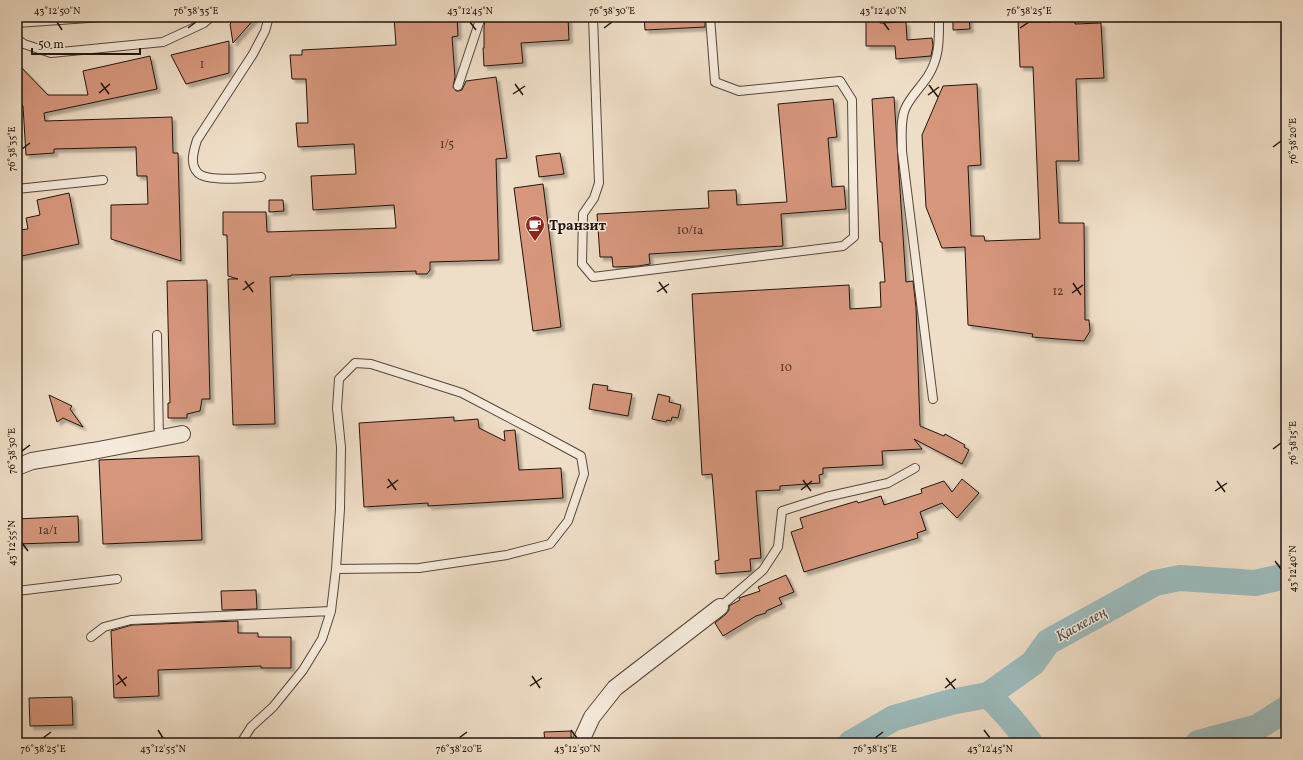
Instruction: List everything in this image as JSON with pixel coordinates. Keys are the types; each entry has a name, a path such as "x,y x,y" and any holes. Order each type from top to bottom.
{"street":[{"path":"17,467 32,461 182,434"},
{"path":"580,743 592,717 615,688 720,607"}],"lane":[{"path":"17,23 102,17"},
{"path":"17,39 24,44 51,53 163,42 204,23 211,17"},
{"path":"260,177 221,179 204,176 198,173 194,164 193,155 197,140 252,54 265,31 269,17"},
{"path":"458,86 480,17"},
{"path":"593,17 599,183 594,198 583,214 582,264 593,277 843,246 854,237 852,100 840,81 739,91 715,82 710,17"},
{"path":"933,399 902,151 902,118 904,109 928,76 936,61 938,50 939,17"},
{"path":"17,189 103,180"},
{"path":"157,335 159,438"},
{"path":"241,743 251,727 273,707 303,670 322,639 331,612 336,569 340,509 341,447 337,408 339,378 355,363 372,364 462,393 580,456 584,474 568,521 550,544 507,556 419,568 336,569"},
{"path":"720,607 763,570 778,547 782,511 826,497 888,483 915,468"},
{"path":"17,591 117,579"},
{"path":"91,637 104,627 131,620 331,612"}],"building":[{"path":"236,17 256,17 233,43 230,24"},
{"path":"394,17 457,17 458,36 452,37 455,77 453,87 456,91 462,90 466,81 496,77 507,158 496,159 499,260 430,262 430,270 427,274 416,274 416,271 270,277 275,424 233,425 228,279 238,279 228,276 227,235 223,235 223,212 266,212 267,232 396,228 394,205 313,210 311,176 356,174 354,144 298,147 296,123 308,123 306,79 292,79 290,55 302,55 302,50 396,45"},
{"path":"486,17 568,17 569,40 521,43 523,63 484,66 483,48"},
{"path":"644,17 705,17 705,27 645,30"},
{"path":"953,17 969,17 970,29 953,30"},
{"path":"1051,17 1075,17 1075,24 1101,23 1104,78 1076,79 1079,161 1056,161 1059,223 1084,223 1085,320 1089,320 1090,331 1084,341 1032,337 1033,334 968,325 965,247 942,248 926,207 922,135 943,86 977,84 981,165 968,166 971,236 984,236 985,241 1040,239 1033,67 1020,67 1018,20 1029,20 1030,22 1051,22"},
{"path":"866,20 880,20 880,23 906,22 907,40 932,38 933,46 931,56 896,59 895,46 866,46"},
{"path":"229,41 229,73 186,84 171,55"},
{"path":"150,56 157,89 44,113 45,121 172,117 173,153 178,153 181,261 111,239 111,205 148,204 147,176 137,176 136,147 54,149 54,153 26,155 23,106 17,100 17,63 48,95 88,95 83,71"},
{"path":"894,97 906,282 913,281 916,308 920,426 944,436 945,434 965,445 964,447 969,450 962,464 914,439 922,449 882,451 883,465 823,468 823,474 819,475 820,483 780,486 780,490 756,491 761,558 750,559 751,571 716,574 715,561 719,560 712,474 702,475 692,294 849,285 850,309 881,307 880,282 885,282 882,242 880,242 872,99"},
{"path":"833,99 837,137 828,138 832,187 844,186 846,209 781,214 783,246 649,254 650,264 638,266 613,267 612,257 600,257 597,214 709,208 708,191 736,190 737,205 787,202 778,104"},
{"path":"560,153 564,174 539,177 536,156"},
{"path":"543,184 561,327 533,331 514,188"},
{"path":"69,193 79,244 17,257 17,230 28,229 26,218 40,215 37,200"},
{"path":"269,200 283,200 284,211 269,212"},
{"path":"207,280 210,399 202,399 200,411 187,414 187,418 168,418 168,403 170,403 167,281"},
{"path":"593,384 608,386 607,390 632,394 628,416 589,409"},
{"path":"658,394 670,397 669,402 681,405 678,418 672,417 671,421 667,420 666,422 652,419"},
{"path":"49,395 72,406 70,409 83,427 63,418 57,422"},
{"path":"454,417 454,421 478,419 479,428 505,441 504,431 515,430 519,470 561,468 563,498 428,506 428,503 364,507 359,423"},
{"path":"199,456 202,540 103,544 99,460"},
{"path":"962,479 979,493 957,518 942,503 920,512 926,530 917,533 918,538 804,572 791,532 803,528 800,518 857,501 858,503 881,496 884,505 922,493 921,489 944,481 952,492"},
{"path":"78,516 79,542 17,544 17,519"},
{"path":"786,575 794,592 779,598 782,604 766,611 766,613 756,616 723,636 715,623 726,614 729,610 729,606 740,600 739,598 760,591 758,587"},
{"path":"256,590 257,609 222,610 221,591"},
{"path":"238,621 238,633 258,633 258,637 291,637 291,668 261,668 261,666 158,670 159,696 114,698 111,631 132,625"},
{"path":"72,697 73,725 30,726 29,698"},
{"path":"571,731 571,743 545,743 544,732"}],"waterway":[{"name":"Қаскелең","path":"851,743 894,718 951,702 988,695 1033,663 1048,642 1155,583 1180,578 1255,583 1286,576"},
{"path":"988,695 1010,718 1030,743"},
{"path":"1198,743 1258,727 1286,709"}],"place":[{"name":"Транзит","path":"535,242"}]}
